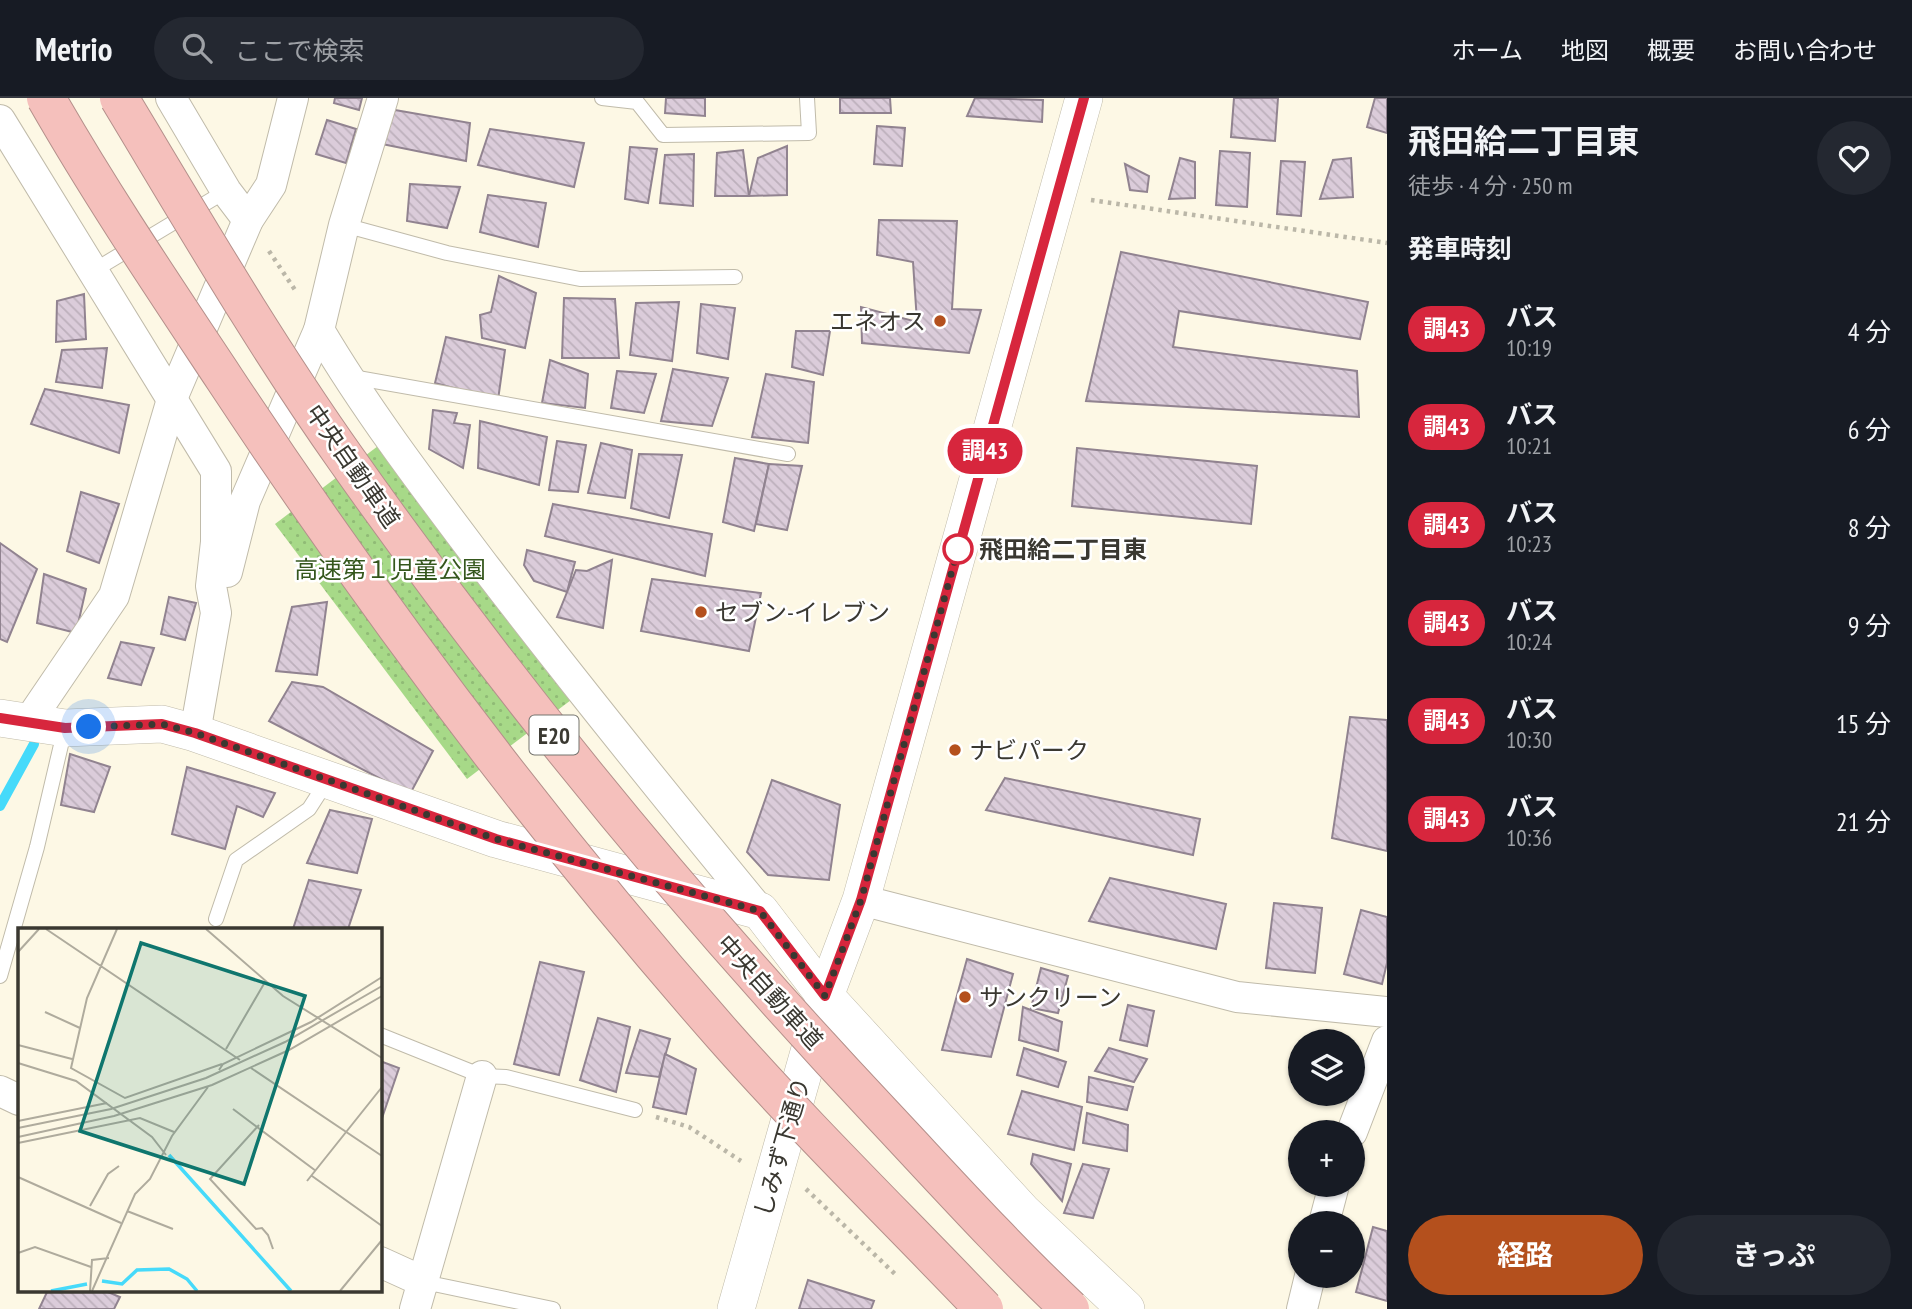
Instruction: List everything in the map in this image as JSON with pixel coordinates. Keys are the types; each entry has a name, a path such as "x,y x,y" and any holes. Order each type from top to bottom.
{"highway":[{"name":"E20","path":"46,98 171,298 299,492 440,686 594,884 726,1038 984,1309"},
{"name":"中央自動車道","path":"118,98 217,260 344,457 495,661 628,829 772,998 1070,1309"}],"street":[{"path":"171,98 226,191 248,220"},
{"path":"13,721 114,596 173,396 248,220 271,185 293,98"},
{"path":"195,733 216,613 245,501 319,330 344,225 383,98"},
{"name":"しみず下通り","path":"736,1309 825,996 861,900 1084,98"},
{"path":"0,120 173,396 216,471 216,542 211,586 216,613"},
{"path":"319,330 346,376 447,517 599,716 760,911 825,996 1023,1212 1126,1309"},
{"path":"13,721 65,728 162,724 195,733 496,839 760,911"},
{"path":"861,900 1237,997 1387,1012"},
{"path":"1357,1120 1387,1041"},
{"path":"382,1264 420,1295 482,1076"},
{"path":"0,1091 18,1100"},
{"path":"1302,1309 1307,1288"}],"lane":[{"path":"602,98 637,102 663,135 809,133 807,98"},
{"path":"93,271 226,191"},
{"path":"344,225 447,253 580,279 735,277"},
{"path":"346,376 788,454"},
{"path":"0,976 37,847 65,728"},
{"path":"216,919 236,860 309,809 328,779"},
{"path":"382,1036 482,1076 506,1077 635,1110"},
{"path":"420,1295 553,1309"}],"path":[{"path":"1056,195 1387,243"},
{"path":"635,1110 689,1127 774,1172 903,1282"}],"green space":[{"name":"高速第１児童公園","path":"378,446 571,700 467,779 275,524"}],"building":[{"path":"335,98 362,98 359,110 334,103"},
{"path":"666,98 705,98 705,116 665,113"},
{"path":"840,98 890,98 891,113 840,113"},
{"path":"975,98 1043,100 1042,122 967,116"},
{"path":"1234,98 1278,98 1275,141 1231,137"},
{"path":"1375,98 1387,98 1387,133 1367,127"},
{"path":"395,110 470,123 466,161 382,144"},
{"path":"327,120 356,129 346,163 316,154"},
{"path":"877,126 905,128 902,166 874,164"},
{"path":"490,129 584,143 574,187 478,165"},
{"path":"787,146 787,195 749,196 758,158"},
{"path":"630,147 657,149 648,203 625,199"},
{"path":"743,150 749,196 715,196 717,153"},
{"path":"1220,151 1250,153 1247,207 1216,205"},
{"path":"694,154 693,206 660,203 665,155"},
{"path":"1180,158 1195,162 1195,198 1169,199"},
{"path":"1351,158 1353,197 1320,199 1333,160"},
{"path":"1281,161 1305,162 1301,216 1277,214"},
{"path":"1125,164 1149,176 1147,192 1130,190"},
{"path":"410,184 460,187 447,228 407,221"},
{"path":"488,195 546,203 538,247 480,232"},
{"path":"879,220 957,221 952,309 981,310 969,353 862,343 861,307 917,322 913,262 877,255"},
{"path":"1121,252 1368,302 1360,339 1179,311 1173,347 1357,371 1359,417 1086,401"},
{"path":"499,276 536,293 525,348 482,338 480,315 491,312"},
{"path":"84,294 86,339 56,342 57,301"},
{"path":"564,298 615,299 619,358 562,358"},
{"path":"679,302 672,361 630,355 636,303"},
{"path":"701,304 735,308 728,359 697,353"},
{"path":"796,331 830,331 823,375 792,367"},
{"path":"446,337 505,350 498,400 435,383"},
{"path":"107,348 102,388 56,382 62,350"},
{"path":"550,360 588,374 585,408 542,403"},
{"path":"673,369 728,378 712,426 661,421"},
{"path":"617,371 656,374 644,413 611,408"},
{"path":"766,374 814,382 808,443 752,437"},
{"path":"45,389 129,405 119,453 31,424"},
{"path":"433,410 457,413 454,423 470,425 463,468 429,449"},
{"path":"480,421 547,437 539,485 478,468"},
{"path":"557,441 586,445 578,492 549,490"},
{"path":"601,443 632,450 625,498 588,493"},
{"path":"1077,448 1257,466 1251,524 1072,506"},
{"path":"639,454 682,455 669,518 631,508"},
{"path":"735,458 769,464 754,531 723,522"},
{"path":"769,464 802,466 787,530 756,524"},
{"path":"81,492 119,504 99,563 67,551"},
{"path":"553,504 712,534 705,576 545,536"},
{"path":"0,543 37,569 7,642 0,639"},
{"path":"527,550 575,562 567,592 534,581 524,565"},
{"path":"612,560 603,628 557,617 576,570 587,571"},
{"path":"44,574 86,589 76,633 37,623"},
{"name":"セブン-イレブン","path":"652,579 761,593 749,651 641,631"},
{"path":"169,597 196,603 185,640 161,634"},
{"path":"327,602 317,675 276,671 292,607"},
{"path":"121,642 154,648 141,685 108,678"},
{"path":"292,682 323,687 433,751 410,794 269,721"},
{"path":"1350,717 1387,720 1387,851 1332,838"},
{"path":"70,754 110,767 94,812 61,805"},
{"path":"187,767 275,793 263,817 237,806 225,849 172,834"},
{"path":"1005,778 1200,819 1193,855 986,810"},
{"path":"772,780 840,805 829,880 768,875 747,852"},
{"path":"330,810 372,819 357,873 307,863"},
{"path":"1110,878 1226,904 1216,949 1089,921"},
{"path":"309,880 361,890 348,928 293,928"},
{"path":"1274,903 1322,908 1315,973 1266,968"},
{"path":"1361,910 1387,917 1387,963 1382,984 1344,974"},
{"path":"967,959 1013,974 991,1057 942,1050"},
{"path":"540,962 584,972 559,1075 514,1064"},
{"path":"1041,968 1068,976 1058,1013 1031,1008"},
{"path":"1128,1005 1154,1011 1147,1046 1120,1040"},
{"path":"1023,1007 1062,1022 1058,1051 1019,1040"},
{"path":"598,1018 630,1027 616,1092 580,1080"},
{"path":"640,1030 670,1039 659,1077 626,1073"},
{"path":"1024,1048 1066,1062 1058,1087 1017,1075"},
{"path":"1109,1048 1147,1059 1134,1082 1095,1071"},
{"path":"665,1054 696,1069 686,1114 653,1107"},
{"path":"382,1062 399,1068 382,1118"},
{"path":"1089,1077 1133,1087 1127,1110 1087,1102"},
{"path":"1022,1091 1082,1107 1074,1150 1008,1134"},
{"path":"1087,1113 1128,1125 1127,1151 1083,1143"},
{"path":"1033,1154 1071,1164 1062,1201 1031,1164"},
{"path":"1083,1164 1109,1169 1093,1218 1064,1213"},
{"path":"1373,1227 1387,1231 1387,1301 1356,1292 1357,1288 1365,1288 1365,1258"},
{"path":"808,1280 874,1301 871,1309 799,1309"},
{"path":"47,1292 108,1292 120,1297 114,1309 39,1309"}],"waterway":[{"path":"0,806 34,744"}],"bus line":[{"name":"調43","path":"0,718 65,728 162,724 195,733 496,839 760,911 825,996 861,900 1084,98"}],"place":[{"name":"エネオス","path":"940,321"},
{"name":"飛田給二丁目東","path":"958,549"},
{"name":"セブン-イレブン","path":"701,612"},
{"name":"ナビパーク","path":"955,750"},
{"name":"サンクリーン","path":"965,997"}],"route":[{"path":"89,727 162,724 195,733 496,839 760,911 825,996 861,900 958,549"}]}
